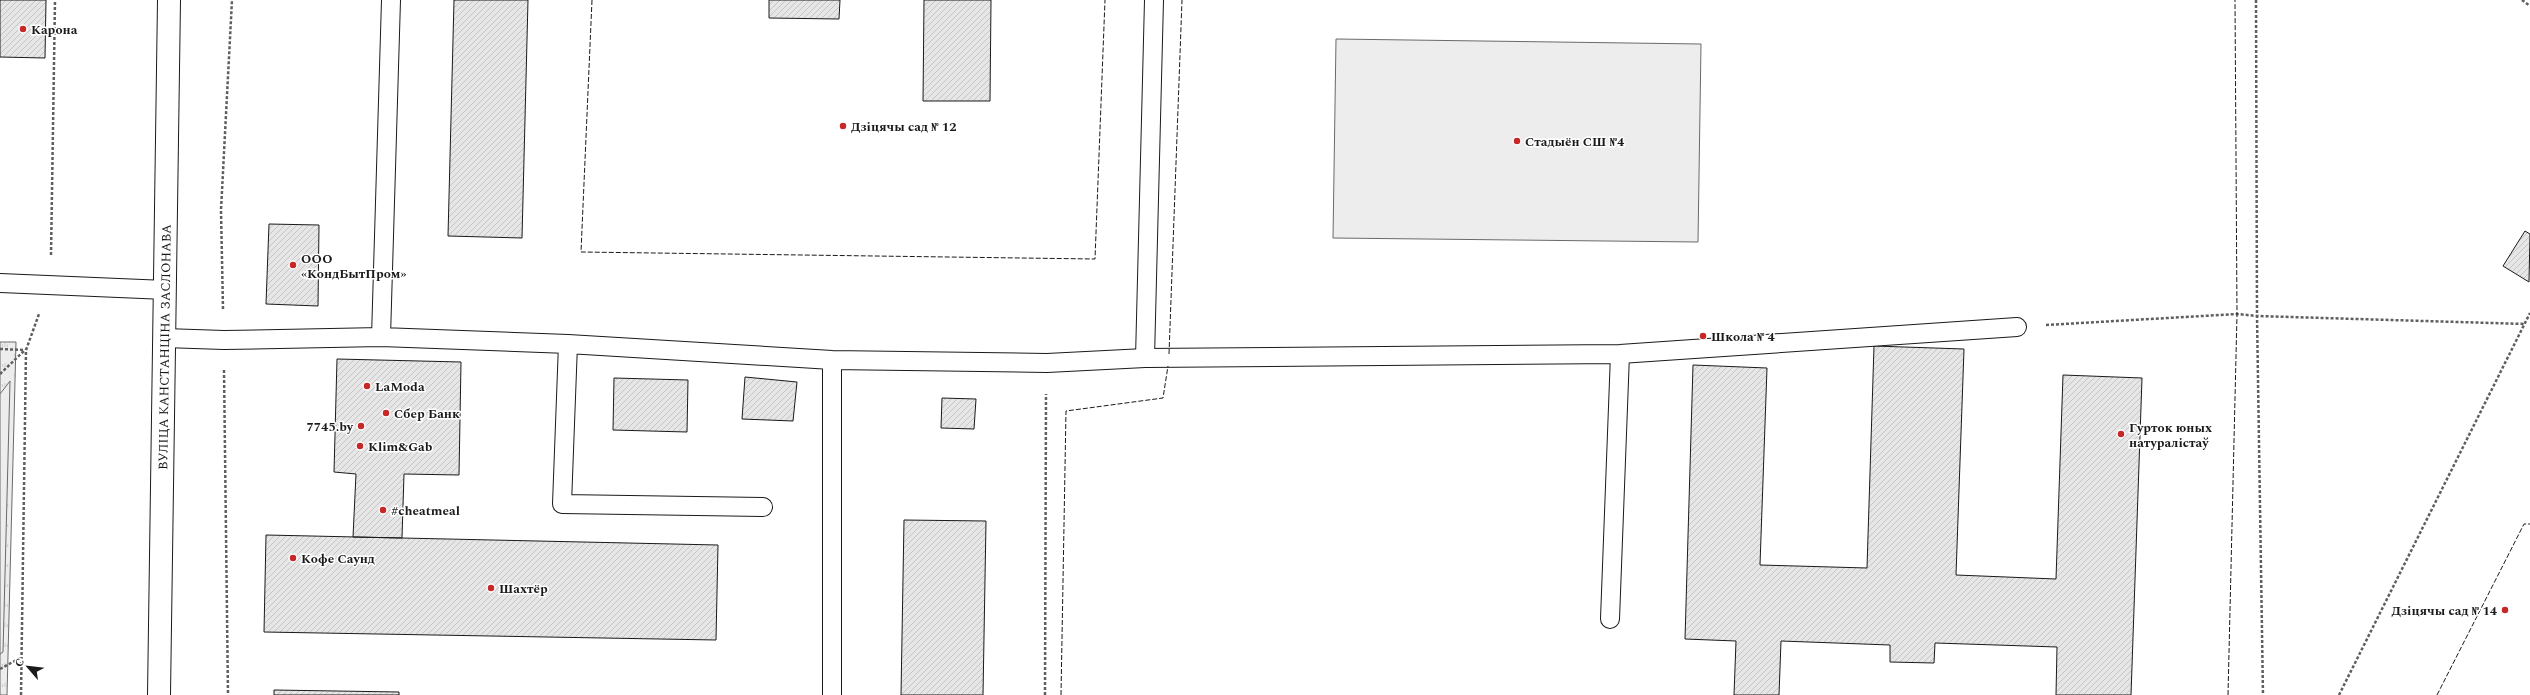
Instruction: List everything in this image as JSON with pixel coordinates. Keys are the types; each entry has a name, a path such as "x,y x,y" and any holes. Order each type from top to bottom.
{"main road":[{"name":"ВУЛІЦА КАНСТАНЦІНА ЗАСЛОНАВА","path":"159,695 169,0"}],"lane":[{"path":"381,337 391,0"},
{"path":"1145,358 1154,0"},
{"path":"0,283 166,290"},
{"path":"164,338 224,340 381,337 568,344 832,360 1047,363 1145,358 1620,354 2017,327"},
{"path":"568,344 562,504 763,507"},
{"path":"1610,619 1620,354"},
{"path":"832,360 832,695"}],"path":[{"path":"21,695 26,350 50,284 54,204 55,0"},
{"path":"2256,0 2257,316 2263,695"},
{"path":"2522,0 2530,6"},
{"path":"2339,695 2530,313"},
{"path":"2017,327 2237,314 2257,316 2525,324"},
{"path":"0,349 26,350"},
{"path":"0,374 26,350"},
{"path":"1044,695 1047,363"},
{"path":"0,669 22,657"}],"green space":[{"path":"0,342 16,342 7,695 0,695"}],"shaded area":[{"name":"Стадыён СШ №4","path":"1336,39 1701,44 1698,242 1333,238"},
{"path":"10,381 3,652 0,654 0,394"}],"building":[{"name":"Карона","path":"0,0 46,0 45,58 0,57"},
{"path":"454,0 528,0 522,238 448,236"},
{"path":"769,0 840,0 839,19 769,18"},
{"path":"924,0 991,0 990,101 923,101"},
{"name":"ООО «КондБытПром»","path":"269,224 319,225 318,306 266,304"},
{"path":"2525,231 2530,234 2529,282 2503,266"},
{"path":"1874,346 1964,349 1956,575 2056,579 2063,375 2142,378 2131,695 2056,695 2057,647 1935,643 1934,663 1890,662 1890,645 1781,641 1779,695 1734,695 1736,641 1685,639 1693,365 1767,368 1760,565 1867,568"},
{"path":"337,359 461,362 459,475 404,474 402,538 353,537 356,474 334,472"},
{"path":"745,377 797,382 793,421 742,419"},
{"path":"614,378 688,380 687,432 613,430"},
{"path":"942,398 976,399 974,429 941,428"},
{"path":"904,520 986,521 983,695 901,695"},
{"name":"Шахтёр","path":"266,535 718,545 716,640 264,632"},
{"path":"274,690 399,692 399,695 274,695"}],"fence":[{"path":"592,0 581,252 1095,259 1105,0"},
{"path":"1169,354 1182,0"},
{"path":"2228,695 2237,314 2235,0"},
{"path":"1061,695 1066,411 1163,398 1168,366"},
{"path":"2437,695 2524,524 2530,524"}],"place":[{"name":"Карона","path":"23,29"},
{"name":"Дзіцячы сад № 12","path":"843,126"},
{"name":"Стадыён СШ №4","path":"1517,141"},
{"name":"ООО «КондБытПром»","path":"293,265"},
{"name":"Школа № 4","path":"1703,336"},
{"name":"LaModa","path":"367,386"},
{"name":"Сбер Банк","path":"386,413"},
{"name":"7745.by","path":"361,426"},
{"name":"Гурток юных натуралістаў","path":"2121,434"},
{"name":"Klim&Gab","path":"360,446"},
{"name":"#cheatmeal","path":"383,510"},
{"name":"Кофе Саунд","path":"293,558"},
{"name":"Шахтёр","path":"491,588"},
{"name":"Дзіцячы сад № 14","path":"2505,610"}]}
